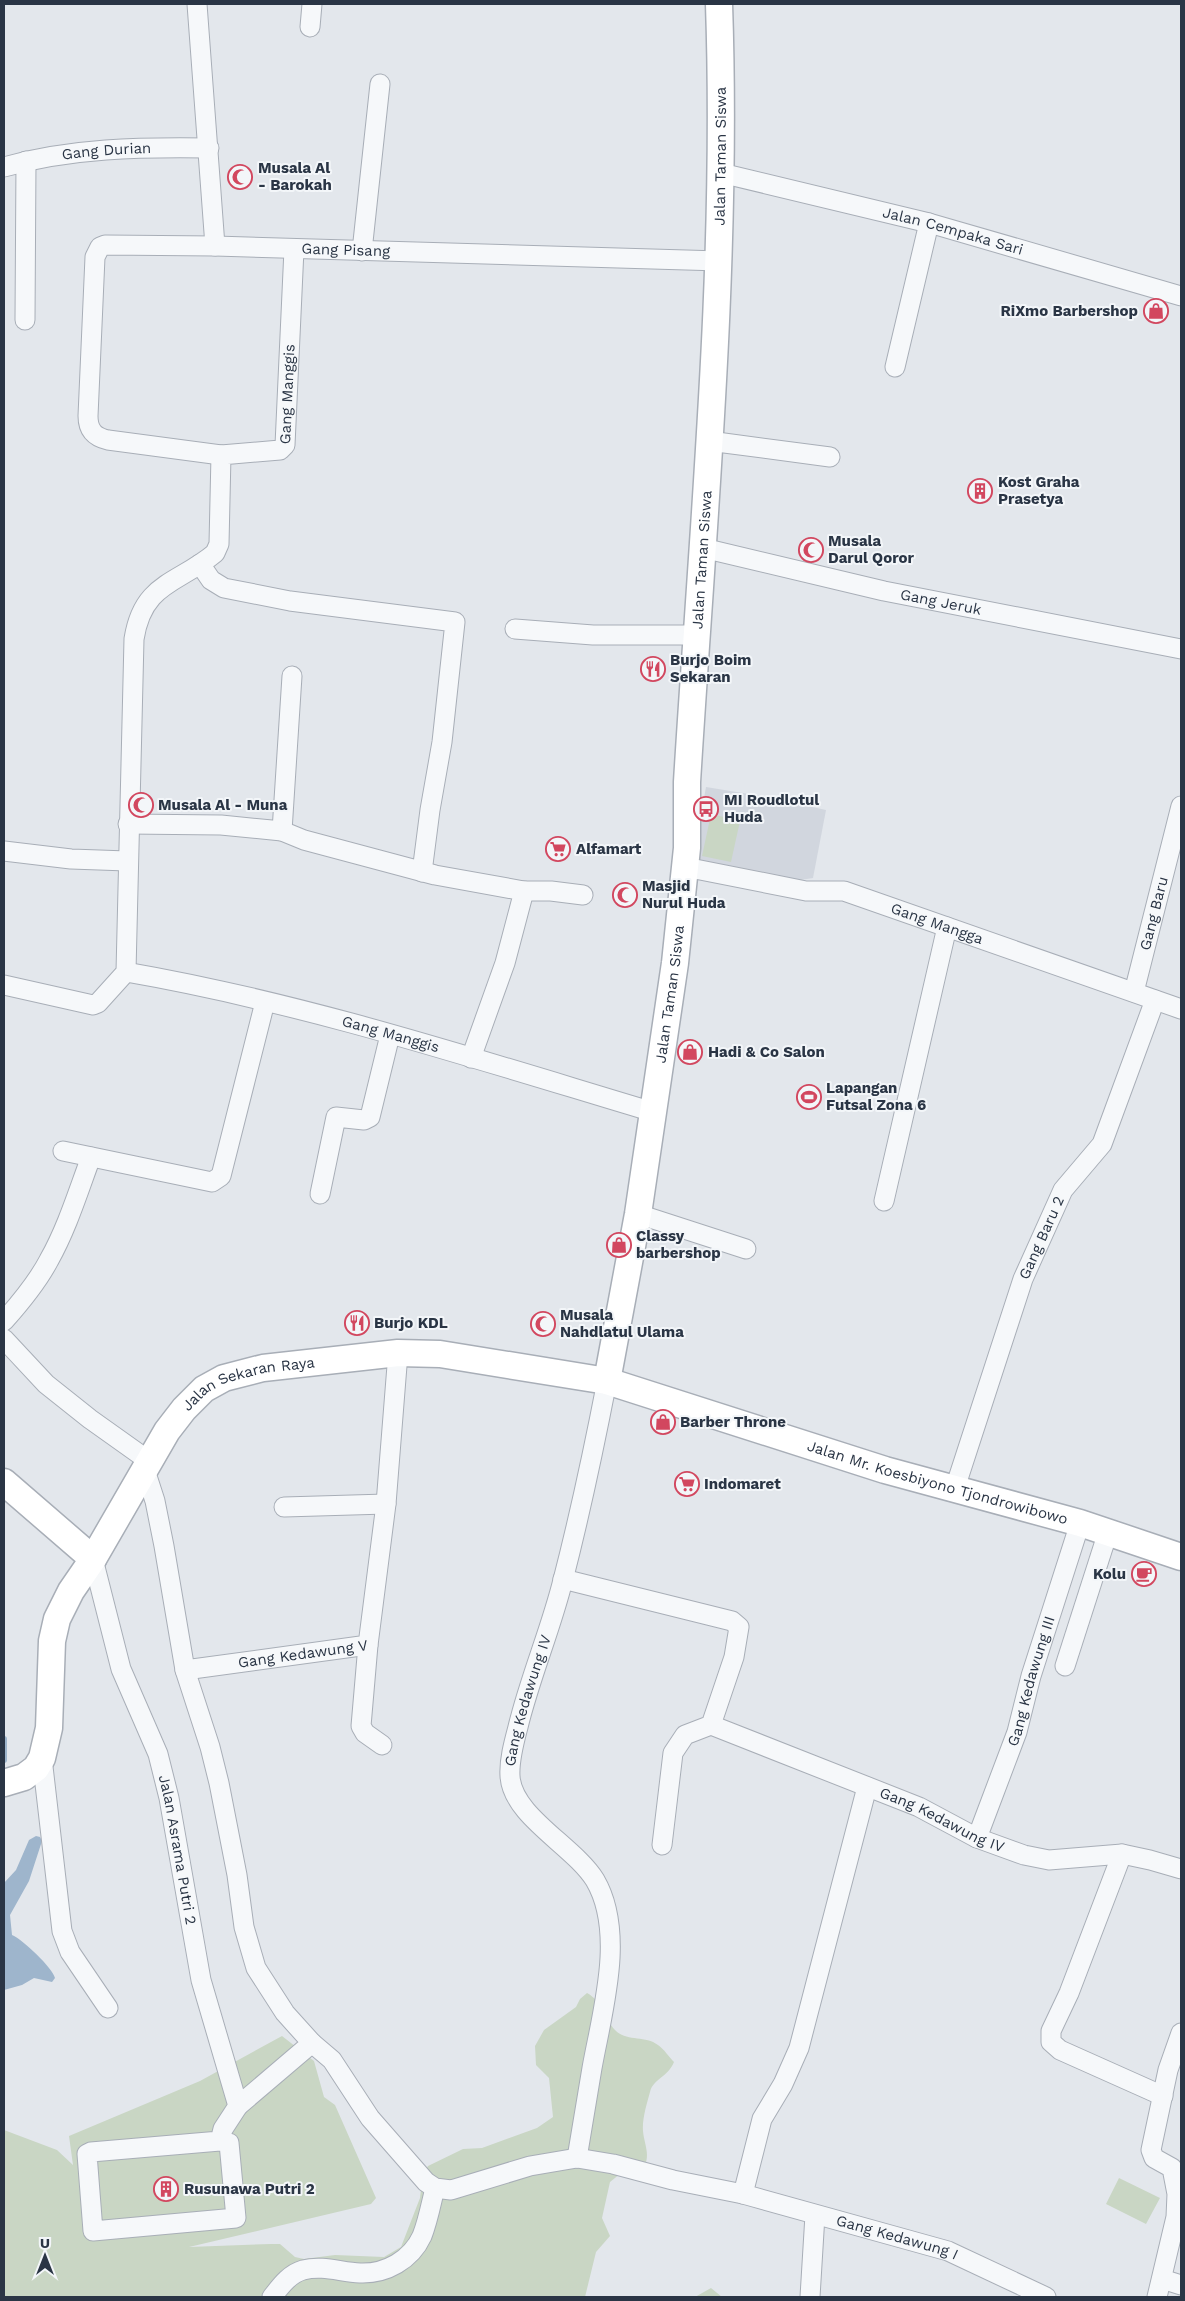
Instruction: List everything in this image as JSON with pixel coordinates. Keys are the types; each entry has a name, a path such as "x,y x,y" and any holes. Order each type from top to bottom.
{"main road":[{"name":"Jalan Taman Siswa","path":"607,1381 638,1214 675,963 686,867 687,782 720,261 722,172 719,4"},
{"name":"Jalan Sekaran Raya","path":"42,1758 49,1728 52,1641 57,1619 71,1591 93,1559 147,1466 184,1409 204,1389 224,1378 263,1368 398,1353 440,1354 607,1381"},
{"name":"Jalan Mr. Koesbiyono Tjondrowibowo","path":"607,1381 885,1470 1080,1523 1181,1557"},
{"path":"4,1482 93,1559"},
{"path":"14,1780 36,1768 42,1758"}],"street":[{"path":"197,4 215,246"},
{"path":"310,27 312,4"},
{"path":"362,251 380,84"},
{"name":"Gang Durian","path":"4,167 26,161 112,149 209,148"},
{"path":"25,320 26,161"},
{"name":"Jalan Cempaka Sari","path":"722,172 929,223 1181,296"},
{"path":"895,367 929,223"},
{"name":"Gang Pisang","path":"222,455 108,440 99,438 92,432 88,422 95,257 100,247 105,245 215,246 720,261"},
{"name":"Gang Manggis","path":"222,455 280,450 285,445 294,249"},
{"path":"709,441 830,457"},
{"path":"4,985 93,1005 98,1003 126,972 128,824 136,622 142,608 154,593 215,553 219,544 222,455"},
{"name":"Gang Jeruk","path":"703,548 884,592 1181,649"},
{"path":"200,564 211,580 224,588 290,601 455,622 442,742 430,810 422,872"},
{"path":"514,629 593,635 696,635"},
{"path":"282,831 292,676"},
{"name":"Gang Baru","path":"1134,992 1181,806"},
{"path":"128,824 221,825 282,831 304,840 422,872 524,891 551,891 584,895"},
{"path":"4,852 127,861"},
{"name":"Gang Mangga","path":"686,867 806,891 844,891 1181,1009"},
{"path":"471,1058 506,963 524,891"},
{"path":"884,1201 946,927"},
{"name":"Gang Manggis","path":"126,972 183,982 390,1035 653,1112"},
{"name":"Gang Baru 2","path":"955,1488 1023,1278 1063,1190 1102,1144 1156,1000"},
{"path":"63,1151 212,1182 222,1176 264,1002"},
{"path":"320,1194 336,1117 364,1120 370,1117 390,1035"},
{"path":"4,1321 28,1293 49,1260 66,1225 91,1157"},
{"path":"638,1214 746,1249"},
{"path":"4,1339 46,1384 147,1466 164,1546 185,1670 220,1783 237,1875 244,1927 256,1968 285,2013 312,2043 332,2060 370,2118 426,2182 436,2188 422,2236 407,2257 396,2264 373,2272 359,2273 324,2267 302,2270 284,2282 272,2297"},
{"name":"Gang Kedawung V","path":"185,1670 368,1645 386,1504 398,1353"},
{"name":"Gang Kedawung IV","path":"578,2158 610,1958 606,1910 595,1880 563,1844 532,1818 512,1790 510,1775 515,1739 523,1704 563,1579 586,1489 607,1381"},
{"path":"284,1507 386,1504"},
{"name":"Gang Kedawung III","path":"977,1838 1017,1732 1031,1676 1080,1523"},
{"path":"1065,1666 1108,1532"},
{"name":"Jalan Asrama Putri 2","path":"93,1559 121,1669 158,1754 169,1798 201,1980 238,2106"},
{"path":"563,1579 732,1621 739,1627 734,1657 711,1725 699,1728 685,1735 673,1753 662,1845"},
{"path":"368,1645 361,1726 365,1733 382,1745"},
{"name":"Gang Kedawung IV","path":"711,1725 919,1807 977,1838 1024,1855 1049,1860 1122,1854 1181,1869"},
{"path":"42,1758 62,1931 70,1952 108,2008"},
{"path":"743,2194 762,2119 783,2084 799,2048 868,1787"},
{"path":"1122,1854 1069,1992 1051,2031 1051,2042 1060,2050 1169,2091"},
{"path":"1157,2297 1177,2205 1172,2168 1154,2158 1151,2150 1169,2091 1181,2033"},
{"path":"220,2141 224,2129 238,2106 312,2043"},
{"path":"220,2141 229,2143 236,2218 93,2231 86,2158 91,2152 220,2141"},
{"name":"Gang Kedawung I","path":"436,2188 451,2190 530,2166 578,2158 613,2164 673,2180 743,2194 948,2251 1046,2297"},
{"path":"810,2297 815,2215"},
{"path":"1162,2279 1181,2285"}],"shaded area":[{"path":"706,787 767,797 826,810 813,878 781,883 692,864"}],"green space":[{"path":"711,814 740,821 731,862 702,856"},
{"path":"587,1993 600,2005 611,2025 619,2034 653,2042 674,2062 668,2071 654,2084 650,2092 643,2126 647,2152 645,2165 626,2169 610,2182 602,2218 610,2236 596,2252 585,2297 4,2297 4,2130 57,2150 73,2165 69,2136 200,2081 282,2036 314,2061 324,2097 335,2105 376,2198 371,2204 189,2247 280,2244 295,2257 304,2259 335,2255 384,2257 401,2247 420,2198 419,2180 428,2166 463,2149 482,2148 537,2128 553,2117 549,2078 536,2065 535,2046 544,2030 576,2007 580,1999"},
{"path":"1119,2178 1160,2198 1146,2224 1106,2204"},
{"path":"711,2288 722,2297 695,2297"}],"water":[{"path":"36,1836 40,1837 42,1841 29,1881 10,1915 12,1935 36,1954 53,1973 55,1978 52,1982 34,1978 22,1985 4,1990 4,1883 16,1870 29,1840"}],"waterway":[{"path":"4,1739 4,1760"}],"place":[{"name":"Musala Al - Barokah","path":"240,177"},
{"name":"RiXmo Barbershop","path":"1156,311"},
{"name":"Kost Graha Prasetya","path":"980,491"},
{"name":"Musala Darul Qoror","path":"811,550"},
{"name":"Burjo Boim Sekaran","path":"653,669"},
{"name":"Musala Al - Muna","path":"141,805"},
{"name":"MI Roudlotul Huda","path":"706,809"},
{"name":"Alfamart","path":"558,849"},
{"name":"Masjid Nurul Huda","path":"625,895"},
{"name":"Hadi & Co Salon","path":"690,1052"},
{"name":"Lapangan Futsal Zona 6","path":"809,1097"},
{"name":"Classy barbershop","path":"619,1245"},
{"name":"Burjo KDL","path":"357,1323"},
{"name":"Musala Nahdlatul Ulama","path":"543,1324"},
{"name":"Barber Throne","path":"663,1422"},
{"name":"Indomaret","path":"687,1484"},
{"name":"Kolu","path":"1144,1574"},
{"name":"Rusunawa Putri 2","path":"166,2189"}]}
